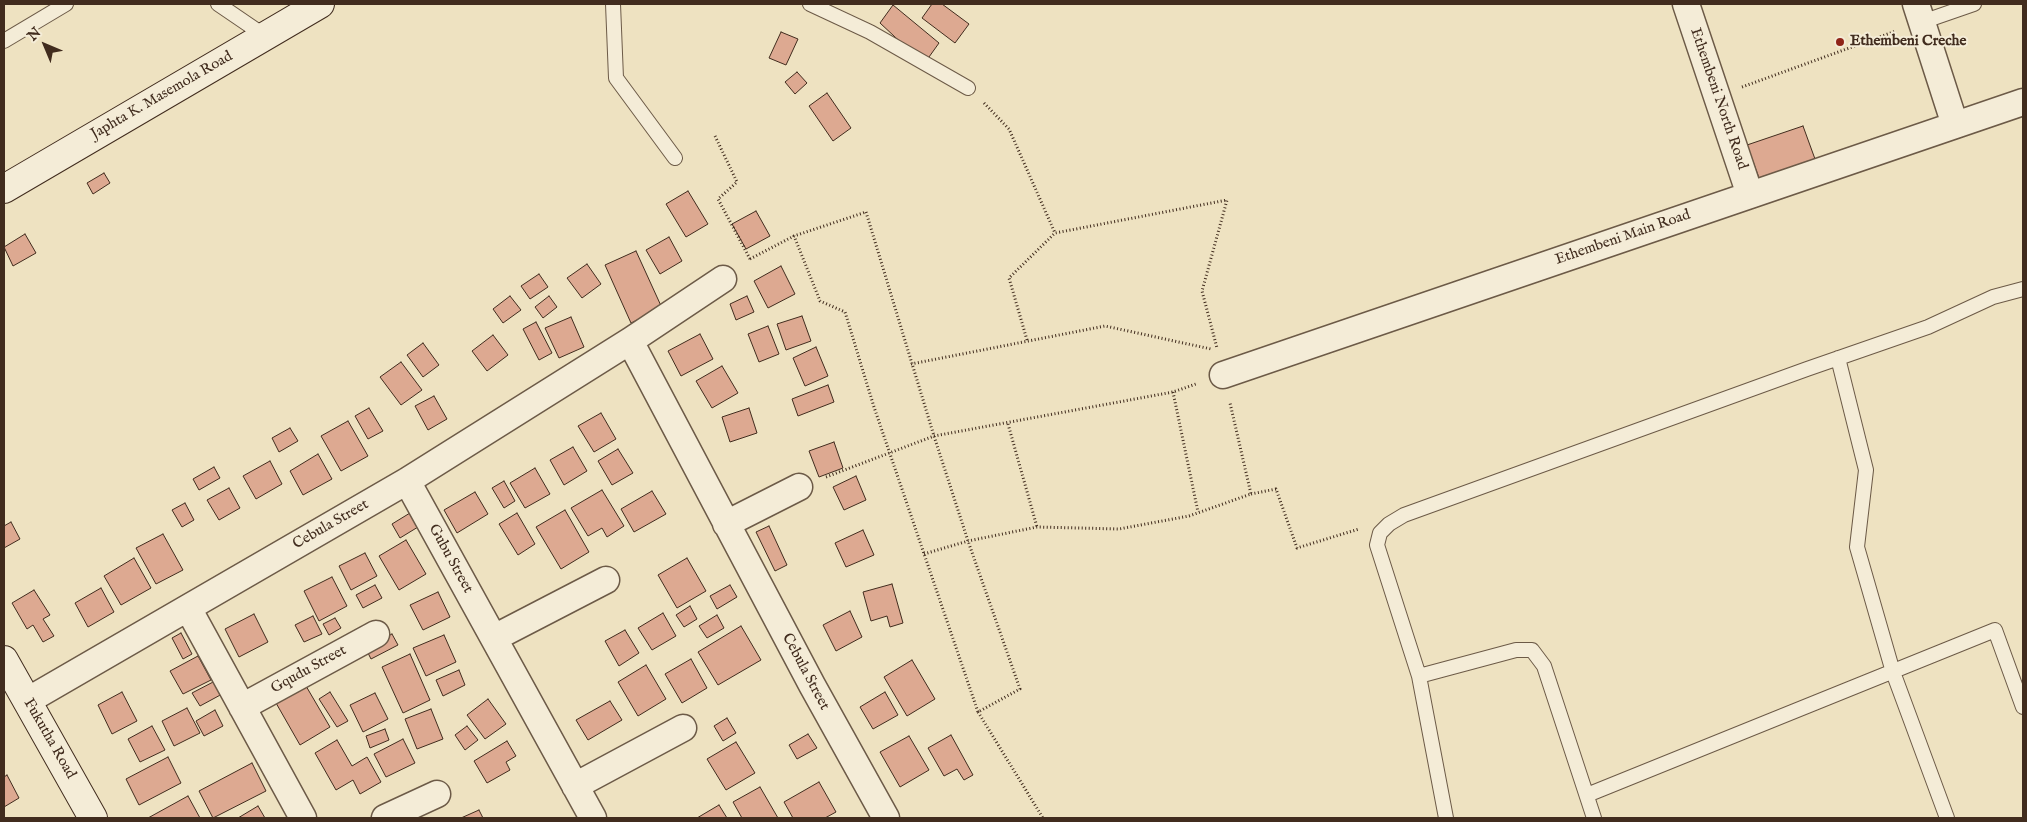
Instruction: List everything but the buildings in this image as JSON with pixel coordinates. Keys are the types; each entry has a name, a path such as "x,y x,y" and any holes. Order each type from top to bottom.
{"main road":[{"name":"Japhta K. Masemola Road","path":"7,185 320,4"},
{"name":"Fukutha Road","path":"4,660 93,818"}],"street":[{"name":"Ethembeni North Road","path":"1686,4 1750,195"},
{"path":"1919,13 1955,125"},
{"name":"Ethembeni Main Road","path":"1223,375 2023,102"},
{"name":"Cebula Street","path":"27,701 407,481 630,342 723,279"},
{"name":"Cebula Street","path":"630,342 726,524 886,818"},
{"name":"Gubu Street","path":"407,481 593,818"},
{"path":"726,524 799,487"},
{"path":"494,638 606,580"},
{"path":"188,608 303,818"},
{"name":"Gqudu Street","path":"242,707 376,634"},
{"path":"575,786 683,728"},
{"path":"385,818 437,794"}],"lane":[{"path":"4,41 66,4"},
{"path":"218,4 265,36"},
{"path":"613,4 616,78 675,158"},
{"path":"810,4 870,32 968,88"},
{"path":"1919,13 1974,4"},
{"path":"1446,818 1418,676 1380,559 1377,545 1380,534 1404,515 1928,327 1992,297 2023,289"},
{"path":"1838,358 1866,470 1857,546 1893,672 1947,818"},
{"path":"1587,795 1995,630 2023,707"},
{"path":"1418,676 1516,650 1532,650 1544,666 1594,818"}],"path":[{"path":"1718,96 1919,13"},
{"path":"968,88 1009,129 1056,233"},
{"path":"715,136 737,182 718,199 750,259"},
{"path":"911,364 1105,326 1218,350 1202,291 1227,200 1056,233 1009,278 1027,340"},
{"path":"723,279 750,259 794,236 866,212 934,436 968,541 1020,689 978,712"},
{"path":"794,236 820,301 845,312 889,452 978,712 1043,818"},
{"path":"799,487 934,436 1008,424 1173,392 1223,375 1251,494"},
{"path":"1173,392 1198,512"},
{"path":"1008,424 1037,527"},
{"path":"924,554 968,541 1037,527 1119,529 1189,516 1251,494 1276,489 1297,548 1363,527 1380,534"}],"place":[{"name":"Ethembeni Creche","path":"1840,42"}]}
